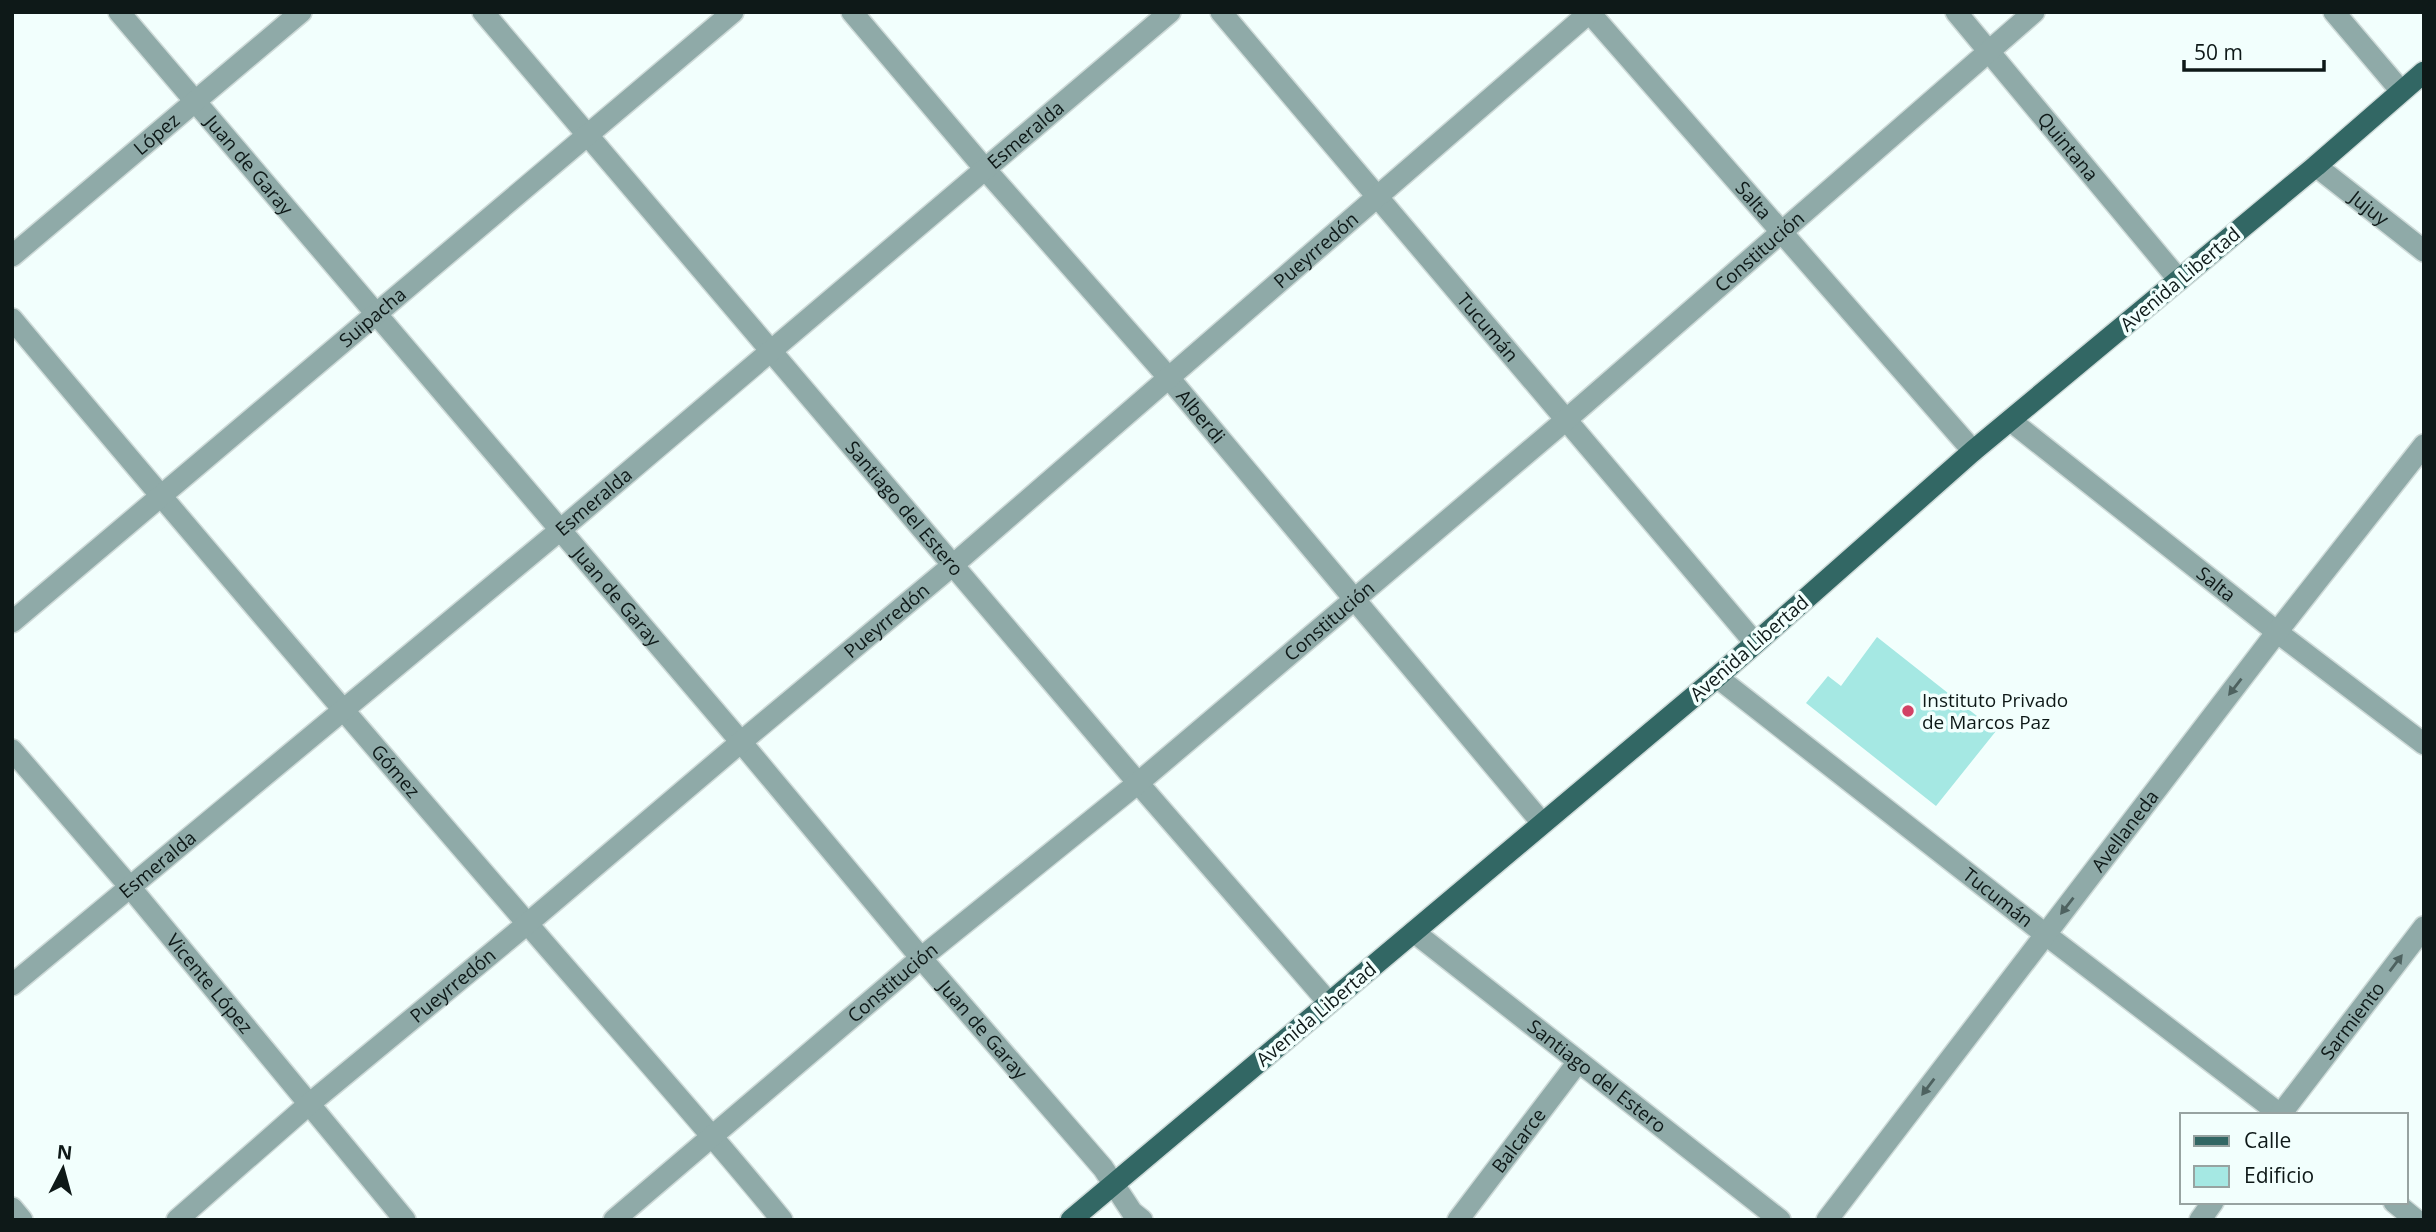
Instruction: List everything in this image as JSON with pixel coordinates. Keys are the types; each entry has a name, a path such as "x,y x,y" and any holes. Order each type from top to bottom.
{"main road":[{"name":"Avenida Libertad","path":"1071,1220 1717,677 1973,451 2316,166 2424,72"}],"street":[{"name":"Juan de Garay","path":"119,12 1115,1183 1132,1212 1142,1220"},
{"name":"López","path":"12,256 301,12"},
{"name":"Santiago del Estero","path":"483,12 1138,783 1329,1003"},
{"name":"Suipacha","path":"12,622 733,12"},
{"name":"Alberdi","path":"852,12 985,169 1169,377 1542,823"},
{"name":"Esmeralda","path":"12,985 559,531 1170,12"},
{"name":"Tucumán","path":"1221,12 1755,643"},
{"name":"Pueyrredón","path":"177,1220 308,1105 953,565 1589,12"},
{"name":"Salta","path":"1589,12 1973,451"},
{"name":"Quintana","path":"1956,12 2179,280"},
{"name":"Constitución","path":"614,1220 921,958 1138,783 1567,419 2034,12"},
{"path":"2334,12 2401,91"},
{"name":"Jujuy","path":"2316,166 2424,251"},
{"name":"Gómez","path":"12,319 159,495 527,924 714,1137 782,1220"},
{"name":"Salta","path":"2011,421 2277,632 2424,744"},
{"name":"Avellaneda","path":"1827,1220 2277,632 2424,445"},
{"name":"Tucumán","path":"1717,677 2278,1113"},
{"name":"Vicente López","path":"12,750 130,887 405,1220"},
{"name":"Sarmiento","path":"2283,1113 2424,927"},
{"name":"Santiago del Estero","path":"1415,932 1780,1220"},
{"name":"Balcarce","path":"1458,1220 1578,1062"},
{"path":"2200,1220 2212,1204"},
{"path":"2396,1204 2416,1220"},
{"path":"12,1208 22,1220"}],"building":[{"path":"1877,637 1996,731 1936,806 1806,703 1828,676 1841,686"}],"place":[{"name":"Instituto Privado de Marcos Paz","path":"1908,711"}]}
